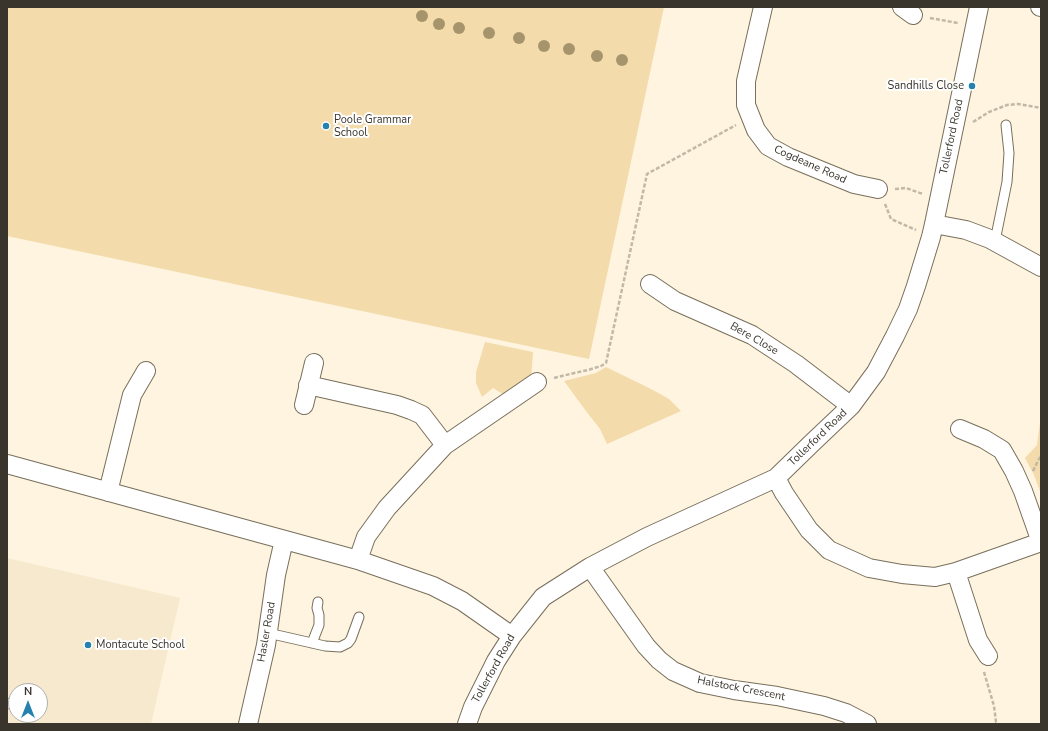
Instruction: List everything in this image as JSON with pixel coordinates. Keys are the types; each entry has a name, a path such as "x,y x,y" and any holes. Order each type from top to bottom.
{"street":[{"name":"Cogdeane Road","path":"763,7 746,81 746,106 756,130 768,146 788,157 854,184 878,189"},
{"name":"Tollerford Road","path":"467,724 473,707 496,661 512,636 543,598 590,567 647,536 776,478 851,406 876,372 908,309 932,230 979,7"},
{"path":"932,230 966,230 995,241 1041,267"},
{"name":"Bere Close","path":"650,284 675,301 752,335 796,364 851,406"},
{"path":"304,404 314,363"},
{"path":"108,492 132,395 146,371"},
{"path":"358,560 366,537 387,508 445,445 496,400 537,382"},
{"path":"308,384 397,405 411,410 422,415 445,445"},
{"path":"776,478 784,493 809,530 828,550 869,568 902,574 935,577 956,572 1041,542 1023,491 1002,450 984,439 960,429"},
{"path":"7,464 358,560 432,586 462,601 512,636"},
{"name":"Hasler Road","path":"248,724 266,645 276,575 284,540"},
{"name":"Halstock Crescent","path":"590,567 646,646 658,660 673,671 700,683 734,690 777,696 824,706 846,713 867,724"},
{"path":"956,572 978,640 988,656"}],"lane":[{"path":"995,241 1007,182 1009,153 1006,126"},
{"path":"312,643 319,625 317,608 318,602"},
{"path":"268,633 312,643 340,647 348,643 351,639 360,617"}],"path":[{"path":"907,11 975,27"},
{"path":"955,122 970,124 989,112 1007,105 1018,104 1041,108"},
{"path":"537,382 588,370 606,363 647,174 750,117"},
{"path":"932,230 891,219 878,189 906,188 939,199"},
{"path":"988,656 984,672 994,706 996,722 998,724"}],"shaded area":[{"name":"Poole Grammar School","path":"7,7 664,7 589,359 7,236"},
{"path":"485,342 533,352 531,380 506,396 493,388 482,397 476,383 476,372"},
{"path":"606,367 669,399 681,411 607,444 600,429 564,381 596,373"},
{"path":"1041,415 1041,494 1034,475 1025,458 1037,445"},
{"name":"Montacute School","path":"7,558 180,598 151,724 7,724"}],"place":[{"name":"Sandhills Close","path":"972,86"},
{"name":"Poole Grammar School","path":"326,126"},
{"name":"Montacute School","path":"88,645"}]}
